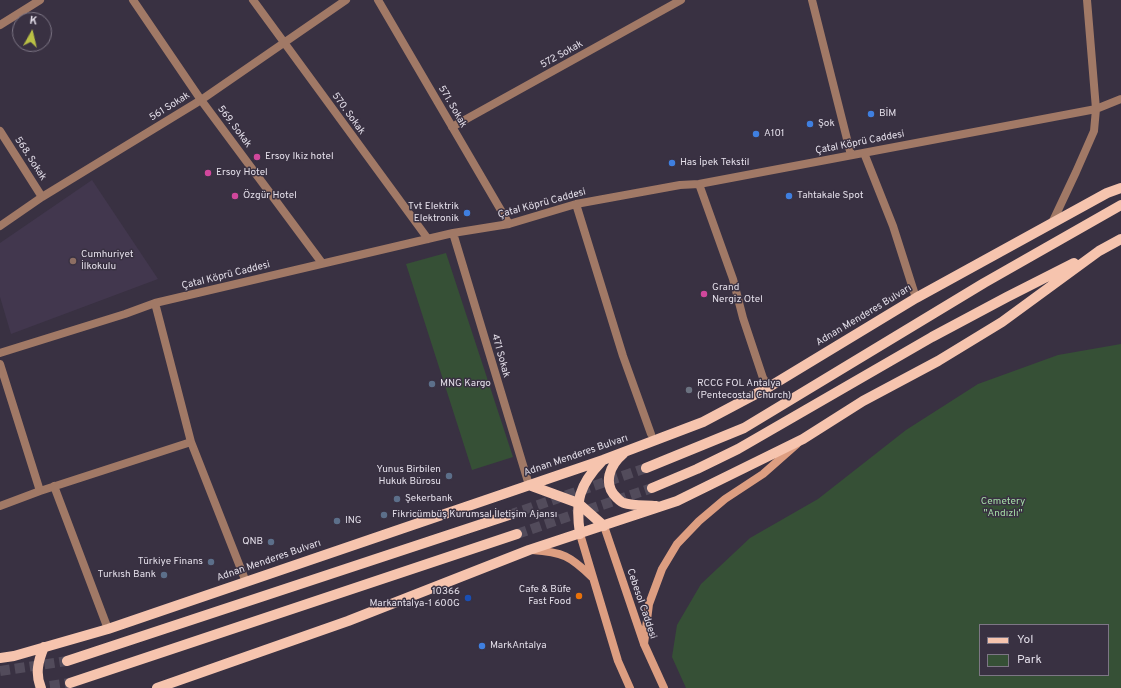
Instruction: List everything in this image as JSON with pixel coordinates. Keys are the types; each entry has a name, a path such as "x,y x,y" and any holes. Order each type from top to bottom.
{"main road":[{"name":"Adnan Menderes Bulvarı","path":"0,658 14,656 108,629 603,460 703,422 769,387 916,298 1107,193 1121,188"},
{"path":"646,468 744,428 984,283 1121,205"},
{"path":"652,488 697,469 738,449 932,337 1121,239"},
{"path":"157,688 348,621 529,550 677,501 803,439 863,401 938,361 1002,322 1099,251"},
{"path":"644,644 649,604 662,569 677,544 699,521 725,499 763,474 803,439"},
{"path":"628,450 616,460 612,469 609,487 612,494 623,503 660,507"},
{"path":"603,460 584,482 578,503 578,518 580,534 618,661 630,688"},
{"path":"529,485 578,503 604,526"},
{"path":"67,661 509,514"},
{"name":"Cebesol Caddesi","path":"604,526 644,644 664,688"},
{"path":"70,683 517,534"},
{"path":"529,550 552,551 567,556 579,565 593,579"},
{"path":"41,688 37,671 39,659 44,647"},
{"path":"0,664 14,656"}],"street":[{"path":"0,25 40,0"},
{"name":"569. Sokak","path":"133,0 201,100 322,263"},
{"name":"570. Sokak","path":"253,0 428,239"},
{"name":"561 Sokak","path":"0,226 42,197 201,100 346,0"},
{"name":"571. Sokak","path":"378,0 509,224"},
{"name":"572 Sokak","path":"452,127 681,0"},
{"path":"812,0 851,155"},
{"path":"1052,224 1094,131 1096,109 1087,0"},
{"name":"Çatal Köprü Caddesi","path":"0,353 125,314 155,303 453,233 509,224 576,204 680,184 699,184 1096,109 1121,98"},
{"name":"568. Sokak","path":"0,131 42,197"},
{"path":"864,153 893,226 916,298"},
{"path":"699,184 733,279 743,318 763,378 769,387"},
{"path":"576,204 623,356 651,434"},
{"name":"471 Sokak","path":"453,233 529,485"},
{"path":"155,303 191,442 246,582"},
{"path":"0,364 40,492"},
{"path":"0,506 54,486 191,442"},
{"path":"54,486 108,629"}],"shaded area":[{"name":"Cumhuriyet İlkokulu","path":"92,180 158,279 11,334 0,297 0,243"}],"green space":[{"path":"446,253 513,457 472,470 406,264"},
{"name":"Cemetery \"Andızlı\"","path":"1121,344 1121,688 686,688 672,657 677,625 701,584 750,538 818,499 906,430 978,384 1058,355"}],"tunnel":[{"path":"509,515 646,468"},
{"path":"517,534 652,488"},
{"path":"0,671 67,661"},
{"path":"35,688 70,683"}],"place":[{"name":"BİM","path":"871,114"},
{"name":"Şok","path":"810,124"},
{"name":"A101","path":"756,134"},
{"name":"Ersoy Ikiz hotel","path":"257,157"},
{"name":"Has İpek Tekstil","path":"672,163"},
{"name":"Ersoy Hotel","path":"208,173"},
{"name":"Özgür Hotel","path":"235,196"},
{"name":"Tahtakale Spot","path":"789,196"},
{"name":"Tvt Elektrik Elektronik","path":"467,213"},
{"name":"Cumhuriyet İlkokulu","path":"73,261"},
{"name":"Grand Nergiz Otel","path":"704,294"},
{"name":"MNG Kargo","path":"432,384"},
{"name":"RCCG FOL Antalya (Pentecostal Church)","path":"689,390"},
{"name":"Yunus Birbilen Hukuk Bürosu","path":"449,476"},
{"name":"Şekerbank","path":"397,499"},
{"name":"Fikricümbüş Kurumsal İletişim Ajansı","path":"384,515"},
{"name":"ING","path":"337,521"},
{"name":"QNB","path":"271,542"},
{"name":"Türkiye Finans","path":"211,562"},
{"name":"Turkısh Bank","path":"164,575"},
{"name":"Cafe & Büfe Fast Food","path":"579,596"},
{"name":"10366 Markantalya-1 600G","path":"468,598"},
{"name":"MarkAntalya","path":"482,646"}]}
